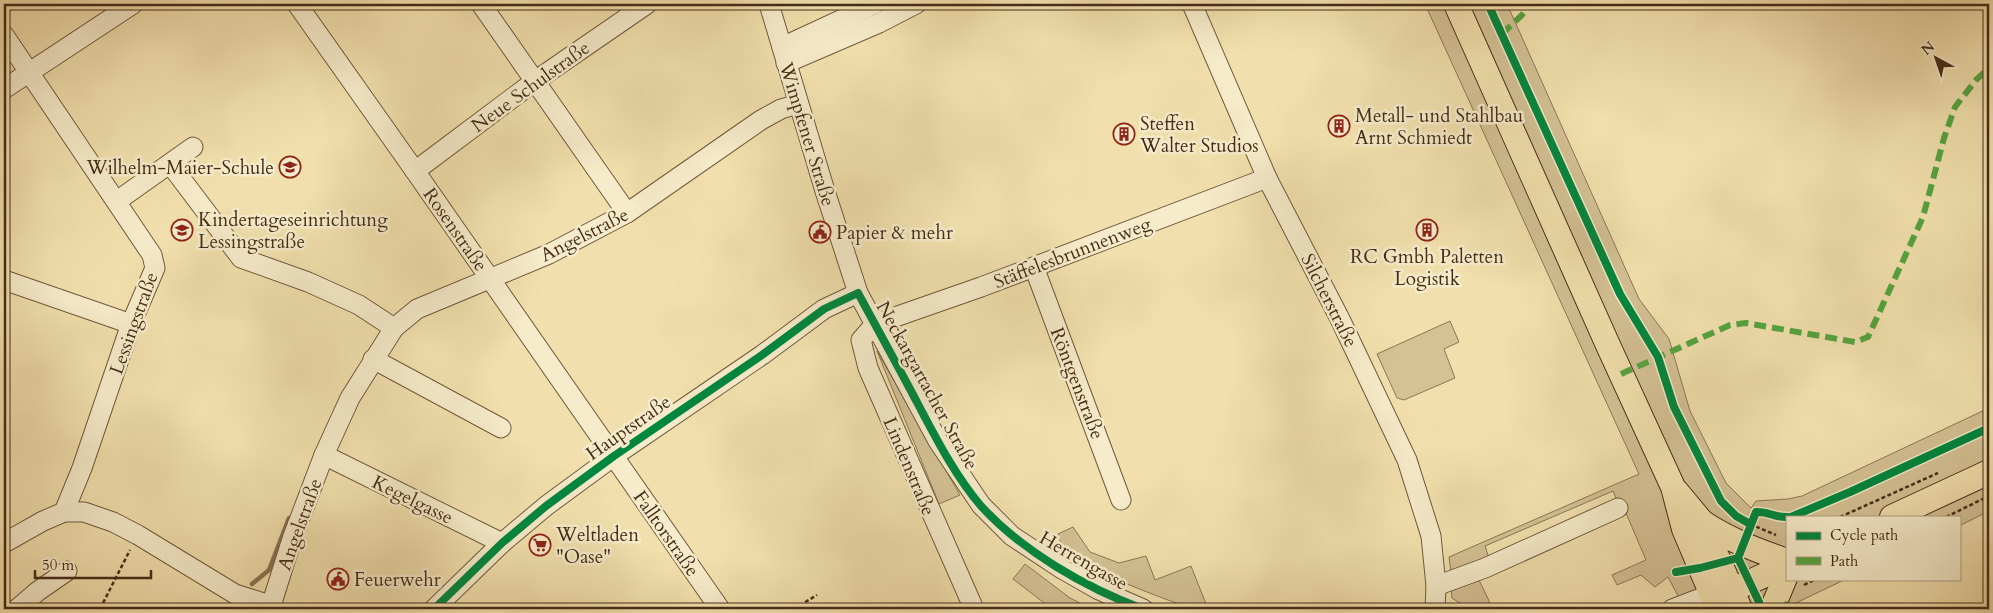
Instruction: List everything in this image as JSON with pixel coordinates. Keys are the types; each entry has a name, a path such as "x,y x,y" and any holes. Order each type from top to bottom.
{"main road":[{"path":"1456,4 1673,486 1684,529 1720,603"},
{"path":"1894,516 1989,472"},
{"path":"1673,486 1702,522 1721,535 1743,546 1786,563"},
{"path":"1702,522 1720,603"},
{"path":"1720,603 1786,564"},
{"path":"1772,609 1786,575"}],"street":[{"path":"4,89 134,4"},
{"name":"Rosenstraße","path":"297,4 416,170 614,456"},
{"path":"481,4 627,213"},
{"name":"Neue Schulstraße","path":"416,170 535,81 647,4"},
{"name":"Wimpfener Straße","path":"769,4 798,104 858,293"},
{"path":"784,55 875,4"},
{"path":"784,55 879,23 916,4"},
{"name":"Silcherstraße","path":"1192,4 1267,178 1340,319 1407,460 1431,536 1436,586 1436,608"},
{"name":"Lessingstraße","path":"4,35 117,200 152,255 156,268 131,324 82,468 64,512"},
{"name":"Angelstraße","path":"270,607 292,539 324,455 350,398 394,328 417,309 549,254 627,213 761,120 781,109 798,104"},
{"path":"117,200 193,147"},
{"path":"170,164 241,258 334,293 359,305 394,328"},
{"name":"Stäffelesbrunnenweg","path":"875,324 1034,267 1267,178"},
{"name":"Röntgenstraße","path":"1034,267 1121,500"},
{"path":"4,280 131,324"},
{"name":"Neckargartacher Straße","path":"858,293 938,441 957,471 981,505 1012,536"},
{"name":"Hauptstraße","path":"434,609 502,543 546,506 614,456 762,355 824,309 858,293"},
{"name":"Lindenstraße","path":"875,324 861,340 868,368 974,609"},
{"path":"373,359 501,428"},
{"name":"Kegelgasse","path":"324,455 502,543"},
{"name":"Falltorstraße","path":"614,456 720,609"},
{"path":"1436,586 1485,568 1618,508"},
{"path":"4,542 43,520 64,512 84,512 112,522 138,535 235,594 270,607"},
{"name":"Herrengasse","path":"1012,536 1062,569 1097,589 1143,609"},
{"path":"17,609 38,590 67,571"},
{"path":"1672,609 1720,603"}],"path":[{"path":"1948,516 1989,496"},
{"path":"1754,514 1750,524 1781,537"},
{"path":"103,609 102,605 138,535"},
{"path":"794,609 817,595"}],"shaded area":[{"path":"1425,4 1507,4 1639,299 1669,339 1690,411 1726,483 1751,508 1756,501 1802,496 1989,408 1989,511 1960,526 1960,516 1786,516 1786,580 1844,580 1796,603 1794,609 1685,609 1668,577 1655,587 1641,575 1617,585 1612,575 1646,560 1626,513 1618,503 1613,491 1485,546 1489,558 1451,573 1449,557 1639,474"},
{"path":"1450,321 1459,342 1444,349 1455,378 1404,400 1397,398 1377,354"},
{"path":"877,351 960,495 939,504"},
{"path":"1073,527 1090,552 1119,563 1146,556 1155,580 1191,566 1208,609 1187,606 1152,594 1096,571 1064,554 1058,534"},
{"path":"1025,564 1070,598 1092,609 1052,609 1013,579"},
{"path":"1478,578 1493,609 1471,607 1461,604 1452,598 1451,588"}],"waterway":[{"path":"252,584 269,570 289,518"}],"marked path":[{"path":"1502,34 1522,15 1530,4"},
{"path":"1621,374 1730,325 1746,323 1855,342 1868,337 1923,217 1944,138 1955,107 1976,80 1989,68"},
{"path":"1785,609 1788,602"}],"cycle path":[{"path":"1488,4 1620,294 1658,357 1674,407 1721,501 1736,516 1750,524"},
{"path":"434,609 502,543 546,506 614,456 762,355 824,309 858,293 947,458 981,506 997,522 1035,553 1099,590 1143,609"},
{"path":"1793,516 1989,428"},
{"path":"1759,609 1759,602 1738,558 1756,512 1786,517"},
{"path":"1676,572 1738,558"}],"place":[{"name":"Metall- und Stahlbau Arnt Schmiedt","path":"1339,126"},
{"name":"Steffen Walter Studios","path":"1124,134"},
{"name":"Wilhelm-Maier-Schule","path":"290,167"},
{"name":"Kindertageseinrichtung Lessingstraße","path":"182,230"},
{"name":"RC Gmbh Paletten Logistik","path":"1427,230"},
{"name":"Papier & mehr","path":"820,232"},
{"name":"Weltladen \"Oase\"","path":"540,545"},
{"name":"Feuerwehr","path":"338,579"}]}
